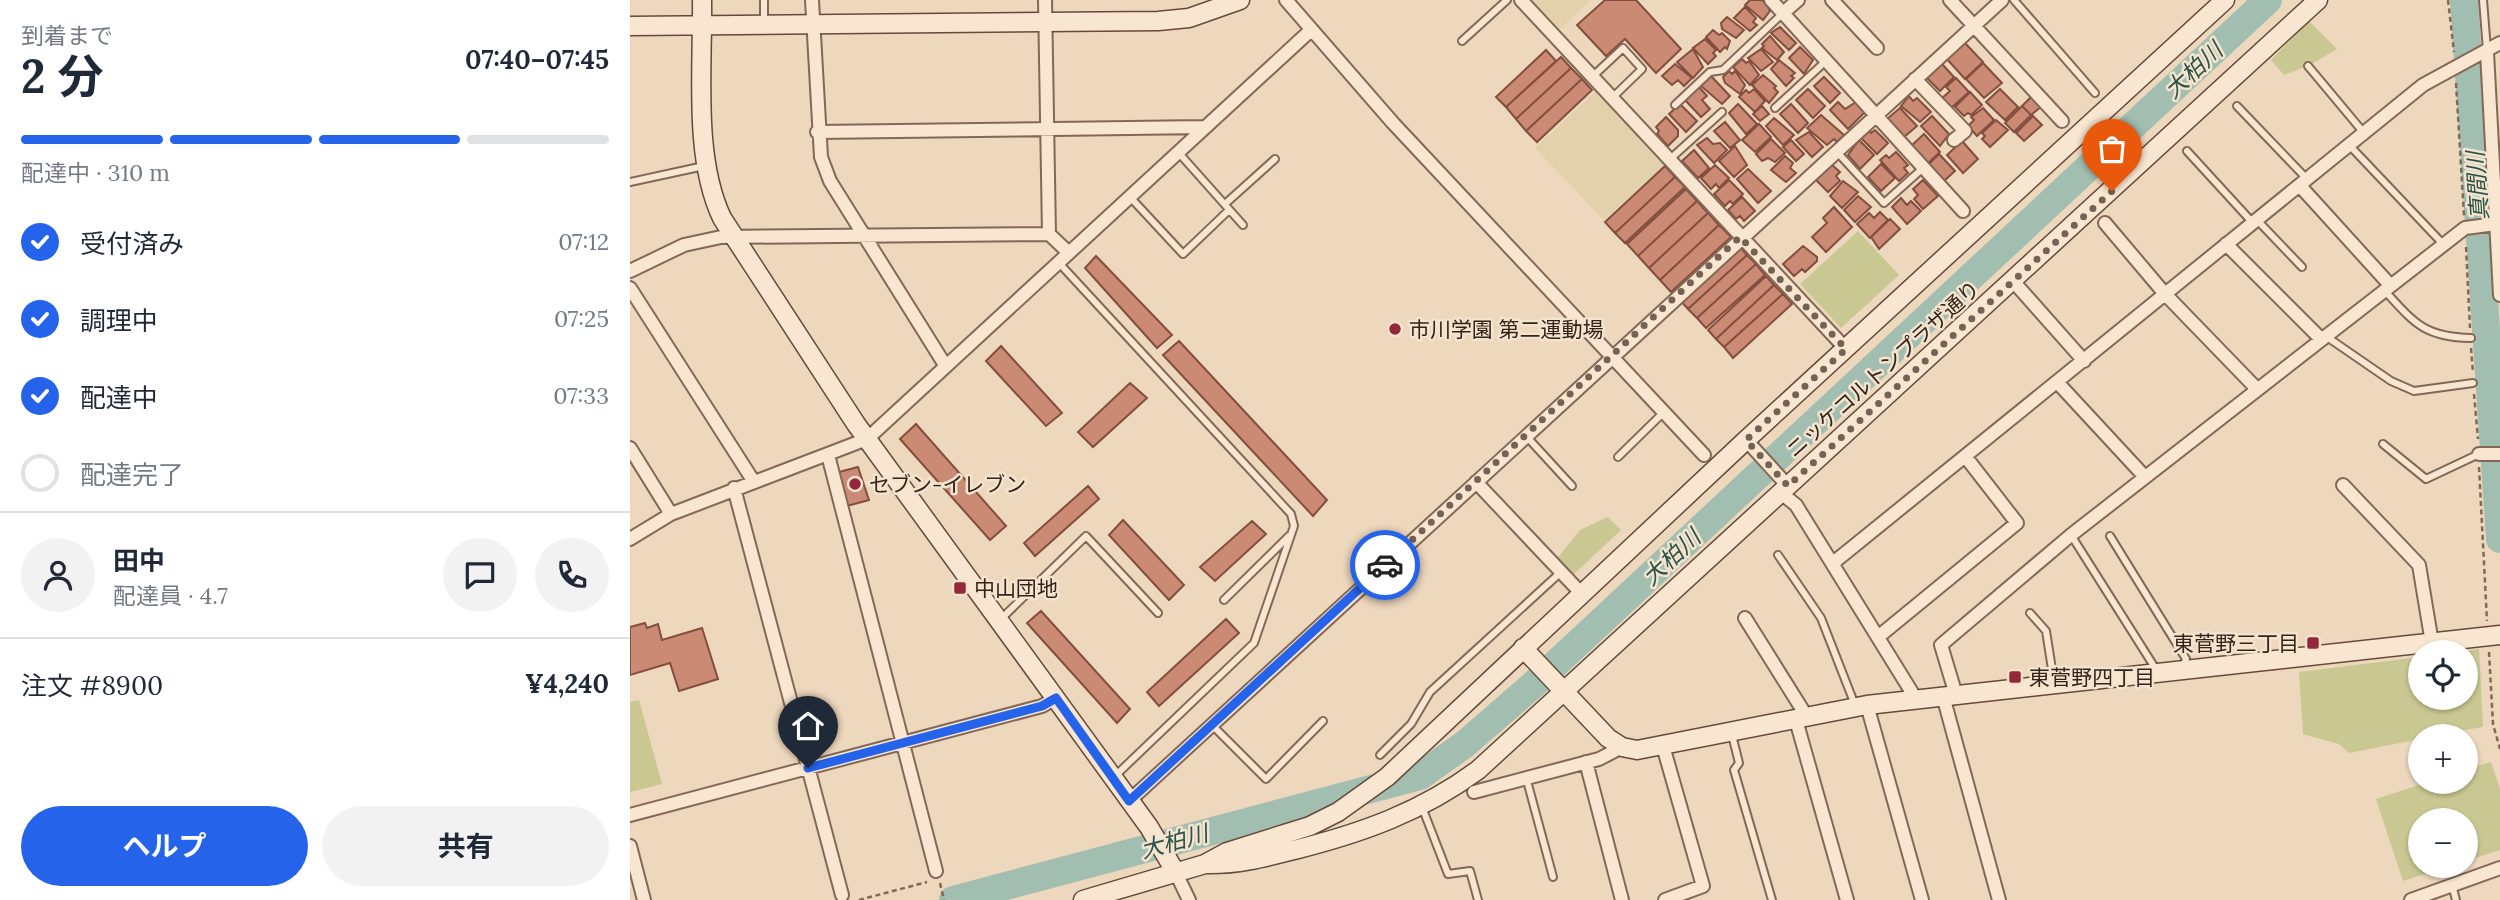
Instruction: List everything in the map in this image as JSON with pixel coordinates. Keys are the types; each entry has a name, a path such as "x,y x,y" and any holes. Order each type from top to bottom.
{"street":[{"path":"702,0 705,166 712,196 734,238 867,439 1149,827 1189,900"},
{"path":"812,0 817,132 821,157 830,181 945,365"},
{"path":"1045,0 1049,234"},
{"path":"630,26 1046,23 1189,18 1240,0"},
{"path":"1286,0 1393,124 1704,454"},
{"path":"1521,0 1846,349"},
{"path":"1771,0 1877,114 1877,120 1963,211"},
{"path":"1783,13 1798,0"},
{"path":"1832,0 1877,48"},
{"path":"1950,0 2062,121"},
{"path":"1129,801 1740,237 2002,0"},
{"name":"ニッケコルトンプラザ通り","path":"1205,864 1227,852 1272,840 1338,812 1387,777 1526,652 1581,593 1746,440 2225,0"},
{"name":"ニッケコルトンプラザ通り","path":"1083,900 1172,865 1233,865 1343,838 1422,807 1478,770 1560,687 1784,490 2318,0"},
{"path":"630,539 671,514 867,439 1311,30"},
{"path":"1833,563 2423,85 2500,43"},
{"path":"2487,52 2500,295"},
{"path":"1915,79 1965,131 1954,140"},
{"path":"817,132 1204,127"},
{"path":"2305,183 2387,287"},
{"path":"2105,223 2165,294 2257,389"},
{"path":"1999,900 1949,696 1941,645 2071,535 2387,287 2465,228 2496,224"},
{"path":"630,271 684,245 734,238 1049,234 1069,252"},
{"path":"2226,244 2323,337"},
{"path":"2013,281 2084,361"},
{"path":"630,288 754,482"},
{"path":"2057,382 2145,477"},
{"path":"1746,440 1796,505 1916,699"},
{"path":"630,448 671,514"},
{"path":"828,454 937,875"},
{"path":"2479,454 2500,454"},
{"path":"1878,637 2017,523 1965,456"},
{"path":"1476,482 1581,593"},
{"path":"2343,485 2419,565 2432,640"},
{"path":"734,488 842,895"},
{"path":"1745,618 1801,718 1847,900"},
{"path":"2459,640 2494,636"},
{"path":"1526,652 1595,726 1622,747 1637,750 1861,706 2408,646"},
{"path":"630,815 1042,706 1056,698"},
{"path":"1861,706 1922,900"},
{"path":"1663,746 1703,886 1665,900"},
{"path":"1474,792 1586,762 1622,747"},
{"path":"1586,762 1622,900"},
{"path":"630,846 644,900"},
{"path":"2411,900 2500,868"}],"lane":[{"path":"764,0 764,25"},
{"path":"1462,41 1507,0"},
{"path":"2014,0 2095,93"},
{"path":"2483,0 2487,52"},
{"path":"1675,105 1710,72 1723,71 1783,13"},
{"path":"1592,77 1623,48 1642,69 1612,98"},
{"path":"1775,108 1827,60"},
{"path":"2308,66 2364,133"},
{"path":"2237,106 2305,183"},
{"path":"1669,160 1722,112"},
{"path":"2350,146 2444,244"},
{"path":"1836,150 1884,203 1922,169"},
{"path":"2187,151 2302,267"},
{"path":"1178,152 1243,225"},
{"path":"1130,197 1183,254 1275,159"},
{"path":"630,182 705,166"},
{"path":"1058,262 1291,514 1294,526 1254,643 1113,778"},
{"path":"2387,287 2408,316 2440,337 2471,338"},
{"path":"2323,337 2391,382 2414,391 2473,383"},
{"path":"1618,457 1664,412"},
{"path":"1526,436 1572,486"},
{"path":"2383,444 2426,479 2479,454"},
{"path":"1224,600 1291,535"},
{"path":"2071,535 2158,673"},
{"path":"1000,620 1086,536 1158,613"},
{"path":"2110,536 2186,659 2181,670"},
{"path":"1778,555 1821,618 1861,706"},
{"path":"1380,755 1412,724 1430,692 1561,572"},
{"path":"2031,612 2046,631 2054,684"},
{"path":"1212,724 1266,779 1323,721"},
{"path":"1731,733 1739,763 1734,770 1772,900"},
{"path":"1526,777 1553,877"},
{"path":"1422,807 1448,874 1470,871 1478,900"},
{"path":"2452,885 2456,900"}],"path":[{"path":"859,900 937,875 944,900"}],"shaded area":[{"path":"1531,0 1591,0 1559,30"},
{"path":"2309,21 2337,49 2308,66 2284,75 2271,60"},
{"path":"1595,92 1665,164 1604,220 1535,148"},
{"path":"1858,231 1899,275 1841,328 1800,284"},
{"path":"1608,517 1621,530 1572,576 1556,560 1580,530"},
{"path":"2478,649 2483,727 2478,728 2478,724 2408,724 2408,741 2349,753 2339,744 2303,734 2299,672 2408,658 2408,710 2478,710"},
{"path":"639,700 662,784 630,792 630,702"},
{"path":"2491,762 2500,789 2500,850 2478,857 2478,808 2408,808 2408,878 2412,878 2403,881 2376,799 2408,789 2408,794 2478,794 2478,766"}],"building":[{"path":"1605,0 1636,0 1681,49 1656,73 1625,39 1606,56 1577,25"},
{"path":"1750,0 1762,0 1767,5 1770,11 1763,20 1745,5"},
{"path":"1745,7 1756,18 1753,22 1757,25 1750,31 1734,18"},
{"path":"1727,17 1744,30 1736,38 1722,29 1721,23"},
{"path":"1780,27 1796,43 1789,50 1771,33"},
{"path":"1713,30 1719,35 1722,33 1730,41 1727,49 1725,47 1720,52 1706,37"},
{"path":"1770,36 1784,52 1777,60 1762,48 1762,44"},
{"path":"1705,39 1716,50 1713,53 1716,56 1708,64 1693,48"},
{"path":"1964,42 1983,62 1965,79 1946,58"},
{"path":"1800,47 1813,60 1804,74 1789,58"},
{"path":"1693,49 1703,67 1693,78 1677,62"},
{"path":"1761,49 1773,62 1761,71 1748,58"},
{"path":"1546,50 1556,61 1506,107 1496,97"},
{"path":"1561,57 1571,68 1516,119 1506,107"},
{"path":"1742,59 1746,63 1749,61 1759,75 1750,85 1733,67"},
{"path":"1779,60 1795,73 1786,86 1771,69"},
{"path":"1983,63 2002,83 1984,98 1966,79"},
{"path":"1675,64 1692,78 1684,86 1678,80 1672,85 1662,76"},
{"path":"1942,64 1954,77 1940,91 1927,78"},
{"path":"1571,68 1582,79 1526,131 1516,119"},
{"path":"1729,71 1732,74 1735,71 1745,85 1740,94 1725,83 1723,77"},
{"path":"1763,75 1776,86 1774,88 1778,92 1769,103 1752,85"},
{"path":"1711,76 1730,96 1722,104 1701,86"},
{"path":"1824,77 1840,93 1830,103 1814,86"},
{"path":"1956,78 1969,92 1951,108 1942,98 1950,91 1946,87"},
{"path":"1582,79 1592,90 1537,142 1526,131"},
{"path":"1699,87 1707,96 1702,100 1710,109 1701,117 1685,100"},
{"path":"1754,89 1765,101 1755,112 1739,97 1746,90 1749,93"},
{"path":"1808,89 1825,106 1813,118 1796,100"},
{"path":"2000,89 2018,107 2005,120 1986,102"},
{"path":"1970,92 1982,105 1971,115 1968,113 1964,116 1955,107"},
{"path":"1909,96 1913,101 1917,98 1931,112 1920,122 1901,106"},
{"path":"2032,96 2042,106 2031,115 2022,106"},
{"path":"1838,102 1845,109 1856,102 1865,112 1848,129 1830,110"},
{"path":"1680,104 1697,121 1686,132 1669,114"},
{"path":"1738,104 1757,124 1746,134 1729,113"},
{"path":"1791,104 1808,123 1798,133 1780,114"},
{"path":"1762,106 1769,114 1760,121 1753,114"},
{"path":"2022,106 2031,115 2014,132 2005,123"},
{"path":"1900,108 1917,126 1904,137 1887,119"},
{"path":"1983,108 1994,120 1977,136 1968,126 1974,120 1971,117"},
{"path":"1821,115 1844,135 1837,142 1834,139 1827,145 1807,128"},
{"path":"1932,116 1949,134 1940,146 1921,126"},
{"path":"2033,116 2042,125 2024,141 2016,133"},
{"path":"1666,117 1678,130 1678,136 1668,146 1657,134 1659,131 1656,127"},
{"path":"1774,118 1794,135 1783,145 1766,126"},
{"path":"1996,120 2008,130 1990,147 1982,139 1985,136 1982,133"},
{"path":"1725,122 1740,140 1730,148 1714,131"},
{"path":"1759,124 1771,137 1755,152 1742,140"},
{"path":"1868,130 1871,133 1875,130 1888,143 1877,154 1860,137"},
{"path":"1809,132 1823,147 1812,157 1796,140"},
{"path":"1924,134 1940,152 1927,164 1911,146"},
{"path":"1707,138 1713,144 1720,143 1727,150 1714,163 1697,145"},
{"path":"1771,139 1785,153 1775,162 1768,158 1762,161 1756,154"},
{"path":"1791,140 1804,154 1796,161 1783,147"},
{"path":"1859,140 1874,155 1860,169 1848,155"},
{"path":"1962,141 1978,159 1963,173 1947,155"},
{"path":"1735,146 1747,165 1734,177 1719,161"},
{"path":"1694,150 1709,168 1698,178 1682,161"},
{"path":"1896,152 1908,165 1904,168 1908,173 1899,181 1880,160 1886,155 1889,158"},
{"path":"1939,154 1955,171 1944,181 1929,164"},
{"path":"1785,156 1793,163 1790,168 1796,173 1786,182 1771,170"},
{"path":"1831,164 1840,172 1836,176 1840,181 1828,192 1815,179"},
{"path":"1881,164 1895,178 1881,191 1868,177"},
{"path":"1715,165 1729,178 1719,188 1716,184 1711,189 1701,178"},
{"path":"1665,166 1675,177 1615,233 1605,222"},
{"path":"1748,169 1771,191 1758,203 1737,179"},
{"path":"1675,177 1685,187 1625,243 1615,233"},
{"path":"1729,180 1743,194 1733,204 1730,201 1725,206 1714,194"},
{"path":"1923,180 1938,196 1923,209 1914,199 1918,195 1913,189"},
{"path":"1843,181 1858,192 1842,208 1830,196"},
{"path":"1686,189 1697,201 1638,256 1627,244"},
{"path":"1858,196 1871,207 1855,222 1844,210"},
{"path":"1742,197 1755,211 1744,221 1740,216 1736,219 1728,210"},
{"path":"1901,198 1907,205 1911,201 1921,211 1907,224 1892,207"},
{"path":"1697,201 1708,213 1649,268 1638,256"},
{"path":"1834,207 1852,227 1826,252 1812,237 1827,223 1823,218"},
{"path":"1880,212 1888,220 1870,238 1857,224 1869,213 1874,218"},
{"path":"1708,213 1719,225 1660,280 1649,268"},
{"path":"1890,219 1900,229 1879,249 1871,237"},
{"path":"1719,225 1731,237 1671,292 1660,280"},
{"path":"1739,246 1747,255 1688,309 1680,300"},
{"path":"1803,246 1817,257 1817,261 1805,272 1802,269 1794,276 1783,264"},
{"path":"1747,255 1756,264 1697,318 1688,309"},
{"path":"1096,256 1172,335 1157,348 1085,268"},
{"path":"1756,264 1765,275 1706,328 1697,318"},
{"path":"1766,276 1774,285 1716,339 1708,330"},
{"path":"1774,285 1783,294 1724,347 1716,339"},
{"path":"1783,294 1792,304 1733,358 1724,347"},
{"path":"1179,341 1327,500 1313,516 1163,355"},
{"path":"1001,346 1062,413 1046,426 986,361"},
{"path":"1130,383 1147,398 1093,447 1078,432"},
{"path":"916,424 1006,526 990,540 900,439"},
{"path":"858,467 869,500 847,506 839,472"},
{"path":"1088,486 1099,499 1035,556 1024,543"},
{"path":"1123,520 1184,585 1169,600 1109,535"},
{"path":"1252,521 1266,534 1215,581 1200,567"},
{"path":"1041,611 1130,709 1117,723 1027,623"},
{"path":"1226,619 1239,633 1159,706 1147,692"},
{"path":"645,623 647,628 658,624 662,640 702,628 718,679 679,691 670,663 630,675 630,627"}],"waterway":[{"name":"大柏川","path":"953,900 1420,776 1465,744 1534,684 2268,0"},
{"name":"真間川","path":"2464,0 2500,539"}],"way so far":[{"path":"1385,565 1740,237 1846,349 1746,440 1788,486 2112,191"}],"place":[{"name":"市川学園 第二運動場","path":"1395,329"},
{"name":"セブン-イレブン","path":"855,484"},
{"name":"中山団地","path":"960,588"},
{"name":"東菅野三丁目","path":"2313,643"},
{"name":"東菅野四丁目","path":"2015,677"}],"route":[{"path":"808,768 1042,706 1056,698 1129,801 1385,565"}]}
